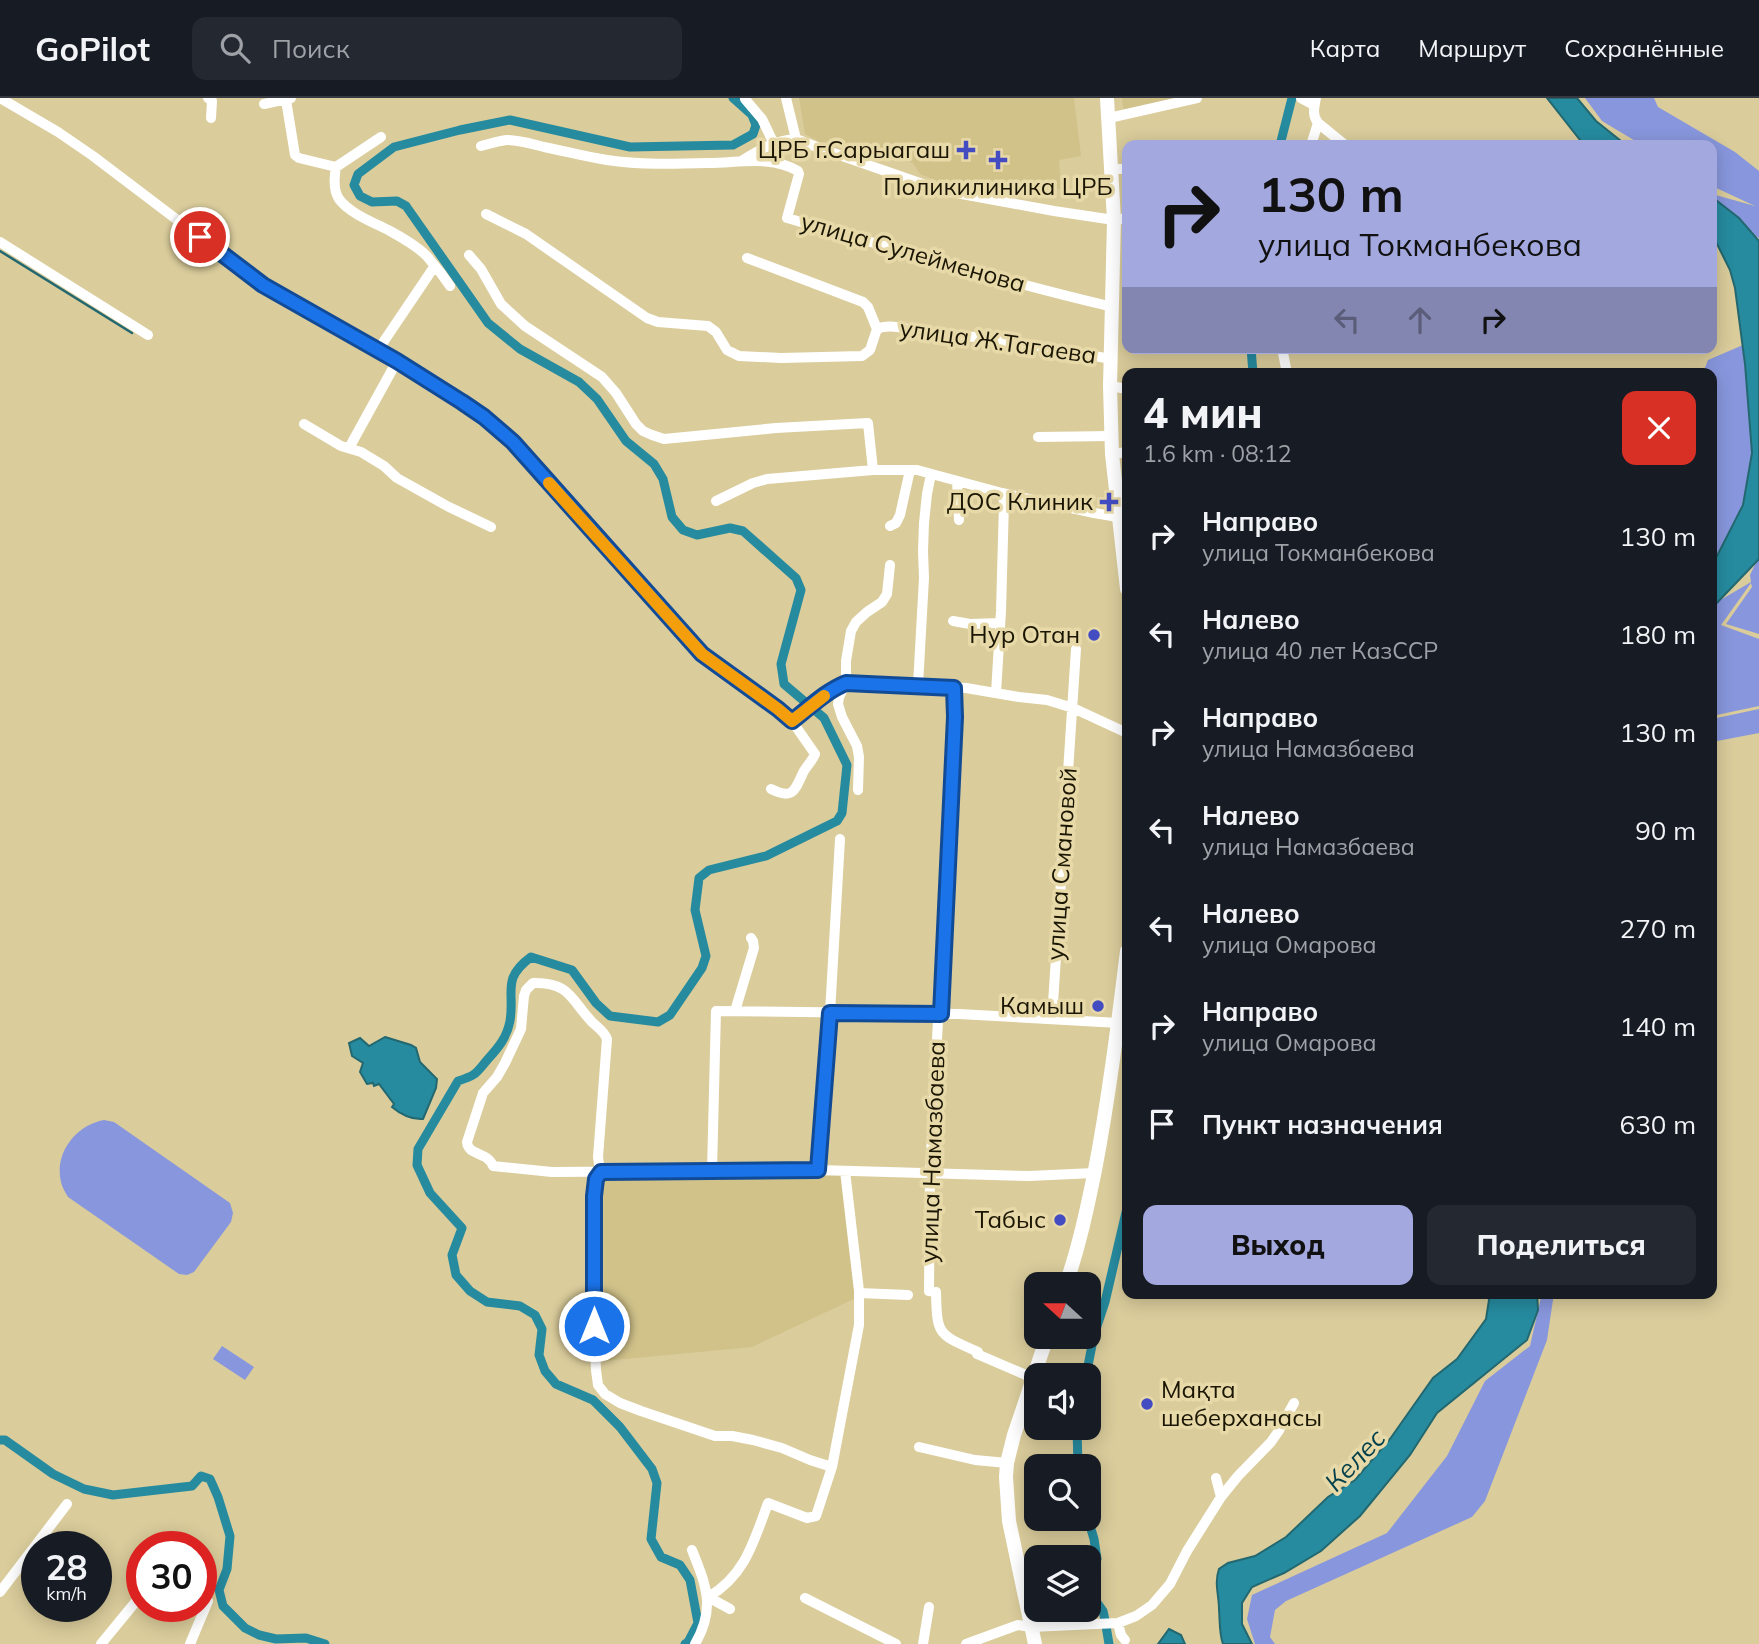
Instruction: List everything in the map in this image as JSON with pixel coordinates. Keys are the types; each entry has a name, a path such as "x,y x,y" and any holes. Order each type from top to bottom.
{"main road":[{"path":"1107,98 1111,169 1121,219 1121,254 1113,307 1110,386 1112,454 1121,484 1118,517 1122,549"},
{"path":"1070,1272 1083,1226 1102,1133 1122,996"},
{"path":"1024,1405 1014,1435 1006,1477 1009,1521 1035,1644"}],"street":[{"path":"0,98 84,150 263,285 397,361 473,409 513,442 702,654 792,721 815,754 793,791 782,794 771,789"},
{"path":"208,98 212,101 211,118"},
{"path":"786,98 796,139"},
{"path":"1109,118 1197,98"},
{"path":"1301,98 1315,102 1313,112 1318,123 1339,140"},
{"path":"264,104 289,99 295,155 336,167"},
{"path":"481,146 505,140 522,141 606,160 650,164 743,160 783,165 778,142 745,99"},
{"path":"1313,140 1318,123"},
{"path":"381,137 336,167 335,191 341,202 429,258 450,286"},
{"path":"743,160 778,142 796,139 846,152 940,190 1054,211 1121,219"},
{"name":"улица Сулейменова","path":"783,165 795,169 799,174 787,218 1052,293 1113,307"},
{"path":"1111,169 1122,169"},
{"name":"улица Ж.Тагаева","path":"486,214 526,234 647,318 658,322 708,326 716,332 727,350 738,356 862,356 870,350 877,329 885,326 1010,341 1111,359"},
{"path":"0,242 148,335"},
{"path":"469,255 501,304 524,326 603,377 643,431 664,439 776,428 869,423 873,470"},
{"path":"747,258 863,302 868,307 877,329"},
{"path":"379,350 434,267"},
{"path":"349,449 397,361"},
{"path":"1110,386 1122,388"},
{"path":"304,424 341,446 360,452 384,466 397,478 449,508 491,527"},
{"path":"1038,437 1111,436"},
{"path":"1112,454 1122,453"},
{"path":"716,501 767,479 873,470 910,470 1002,493 1118,517"},
{"path":"890,526 896,523 900,514 910,470"},
{"path":"918,685 924,578 923,537 931,474"},
{"path":"957,481 959,520"},
{"path":"996,693 1004,502 1002,493"},
{"path":"858,790 859,757 838,704 846,683 851,631 856,622 882,602 887,593 890,565"},
{"path":"953,621 970,624 1000,623"},
{"name":"улица Смановой","path":"1052,1019 1076,649"},
{"path":"792,721 846,683 918,685 966,688 1047,700 1073,708 1122,731"},
{"name":"улица Намазбаева","path":"954,688 941,1014 938,1020 930,1174 929,1291 936,1292 937,1321 949,1339 1024,1374"},
{"path":"818,1170 840,839"},
{"path":"735,1011 754,948 751,939"},
{"path":"601,1175 598,1157 606,1034 592,1022 573,997 562,989 540,982 533,983 526,990 521,1029 497,1077 483,1093 467,1142 470,1151 489,1158 493,1166 601,1175 818,1170 1029,1177 1094,1173"},
{"name":"улица Намазбаева","path":"712,1171 716,1011 941,1014 1119,1023"},
{"path":"708,1597 721,1590 744,1563 768,1503 807,1518 816,1516 832,1467 859,1325 859,1293 845,1171"},
{"path":"601,1175 596,1179 594,1196 594,1326 598,1385 605,1394 648,1414 715,1436 753,1440 832,1467"},
{"path":"859,1293 908,1295"},
{"path":"966,1644 1018,1625 1031,1628 1118,1623 1136,1616 1152,1605 1166,1591 1178,1572 1186,1551 1221,1497 1271,1442 1294,1403"},
{"path":"919,1447 975,1460 1007,1463"},
{"path":"1216,1478 1221,1497"},
{"path":"0,1592 67,1504"},
{"path":"692,1550 708,1597 703,1627 695,1644"},
{"path":"708,1597 730,1609"},
{"path":"805,1598 896,1644"},
{"path":"923,1644 929,1606"},
{"path":"101,1644 126,1614"},
{"path":"190,1644 199,1622"},
{"path":"1118,1623 1125,1640"}],"shaded area":[{"name":"ЦРБ г.Сарыагаш","path":"799,98 1074,98 1081,156 1059,160 1061,189 984,192 943,183 920,174 913,163 822,143 805,134"},
{"path":"1122,98 1179,98 1124,114"},
{"path":"1547,98 1577,98 1596,121 1620,140 1580,140"},
{"path":"1585,98 1654,98 1658,107 1714,140 1634,140 1602,121"},
{"path":"1717,141 1759,171 1759,238 1732,224 1717,202 1717,195 1755,206 1717,188"},
{"path":"1717,201 1739,218 1759,241 1759,559 1717,603 1717,556 1743,505 1752,453 1745,364 1735,288 1730,270 1717,244"},
{"path":"1743,345 1752,453 1743,505 1717,556 1717,368 1705,368 1708,360"},
{"path":"1759,556 1759,634 1726,624 1752,587 1751,583 1721,625 1759,639 1759,706 1717,715 1717,602 1751,582 1750,575"},
{"path":"1759,709 1759,733 1717,741 1717,718"},
{"path":"385,1037 416,1048 420,1062 437,1079 423,1119 406,1116 392,1107 394,1104 379,1084 367,1084 360,1072 363,1063 352,1056 349,1043 360,1038 369,1046"},
{"path":"104,1120 114,1122 230,1203 233,1213 231,1222 194,1272 179,1274 68,1197 61,1184 60,1171 64,1151 76,1134"},
{"path":"603,1175 845,1176 858,1297 752,1347 604,1361"},
{"name":"Келес","path":"1537,1299 1538,1310 1527,1340 1437,1413 1410,1455 1360,1516 1321,1551 1284,1573 1252,1587 1242,1603 1242,1624 1252,1644 1223,1644 1217,1584 1219,1569 1228,1563 1255,1556 1286,1537 1328,1497 1355,1480 1390,1439 1433,1378 1457,1359 1486,1319 1489,1300"},
{"path":"1541,1299 1553,1299 1547,1340 1485,1501 1472,1517 1286,1601 1275,1610 1270,1637 1275,1644 1255,1644 1247,1619 1252,1595 1387,1533 1447,1456 1485,1381 1530,1346"},
{"path":"222,1346 254,1367 245,1380 213,1359"},
{"path":"1169,1629 1181,1635 1185,1644 1158,1644"}],"waterway":[{"path":"685,1644 698,1623 690,1580 680,1565 661,1557 651,1539 657,1483 652,1469 620,1427 593,1400 556,1384 545,1371 539,1355 542,1329 535,1315 520,1306 487,1302 470,1291 456,1275 452,1255 462,1228 430,1193 417,1165 418,1149 458,1081 476,1073 502,1042 510,1021 512,979 531,957 572,970 596,1003 610,1016 658,1022 670,1015 702,968 706,956 695,910 699,878 709,870 766,856 837,821 842,813 847,765 824,718 784,684 781,664 801,590 796,578 743,531 730,528 697,535 683,530 672,517 663,479 654,464 626,441 597,399 579,382 520,349 488,323 406,206 397,201 372,202 360,196 354,185 358,174 394,147 510,120 630,147 733,145 753,134 756,125 752,115 733,98"},
{"path":"1281,140 1292,98"},
{"path":"0,251 132,333"},
{"path":"1251,354 1253,368"},
{"path":"1089,1363 1122,1229"},
{"path":"0,1440 5,1440 53,1474 84,1489 113,1495 192,1486 201,1476 210,1479 230,1536 227,1569 219,1590 223,1606 245,1628 259,1635 276,1639 306,1638 325,1644"},
{"path":"1077,1440 1078,1454"},
{"path":"1092,1531 1095,1545"},
{"path":"1101,1608 1105,1620"},
{"path":"1106,1626 1109,1644"}],"slow traffic":[{"path":"549,483 702,654 792,721 824,696"}],"place":[{"name":"ЦРБ г.Сарыагаш","path":"966,150"},
{"name":"Поликилиника ЦРБ","path":"998,160"},
{"name":"ДОС Клиник","path":"1109,502"},
{"name":"Нур Отан","path":"1094,635"},
{"name":"Камыш","path":"1098,1006"},
{"name":"Табыс","path":"1060,1220"},
{"name":"Мақта шеберханасы","path":"1147,1404"}],"route":[{"path":"200,237 263,285 431,381 484,417 513,442 702,654 792,721 846,683 954,688 955,717 941,1014 830,1013 818,1170 601,1172 596,1179 594,1196 594,1326"}]}
